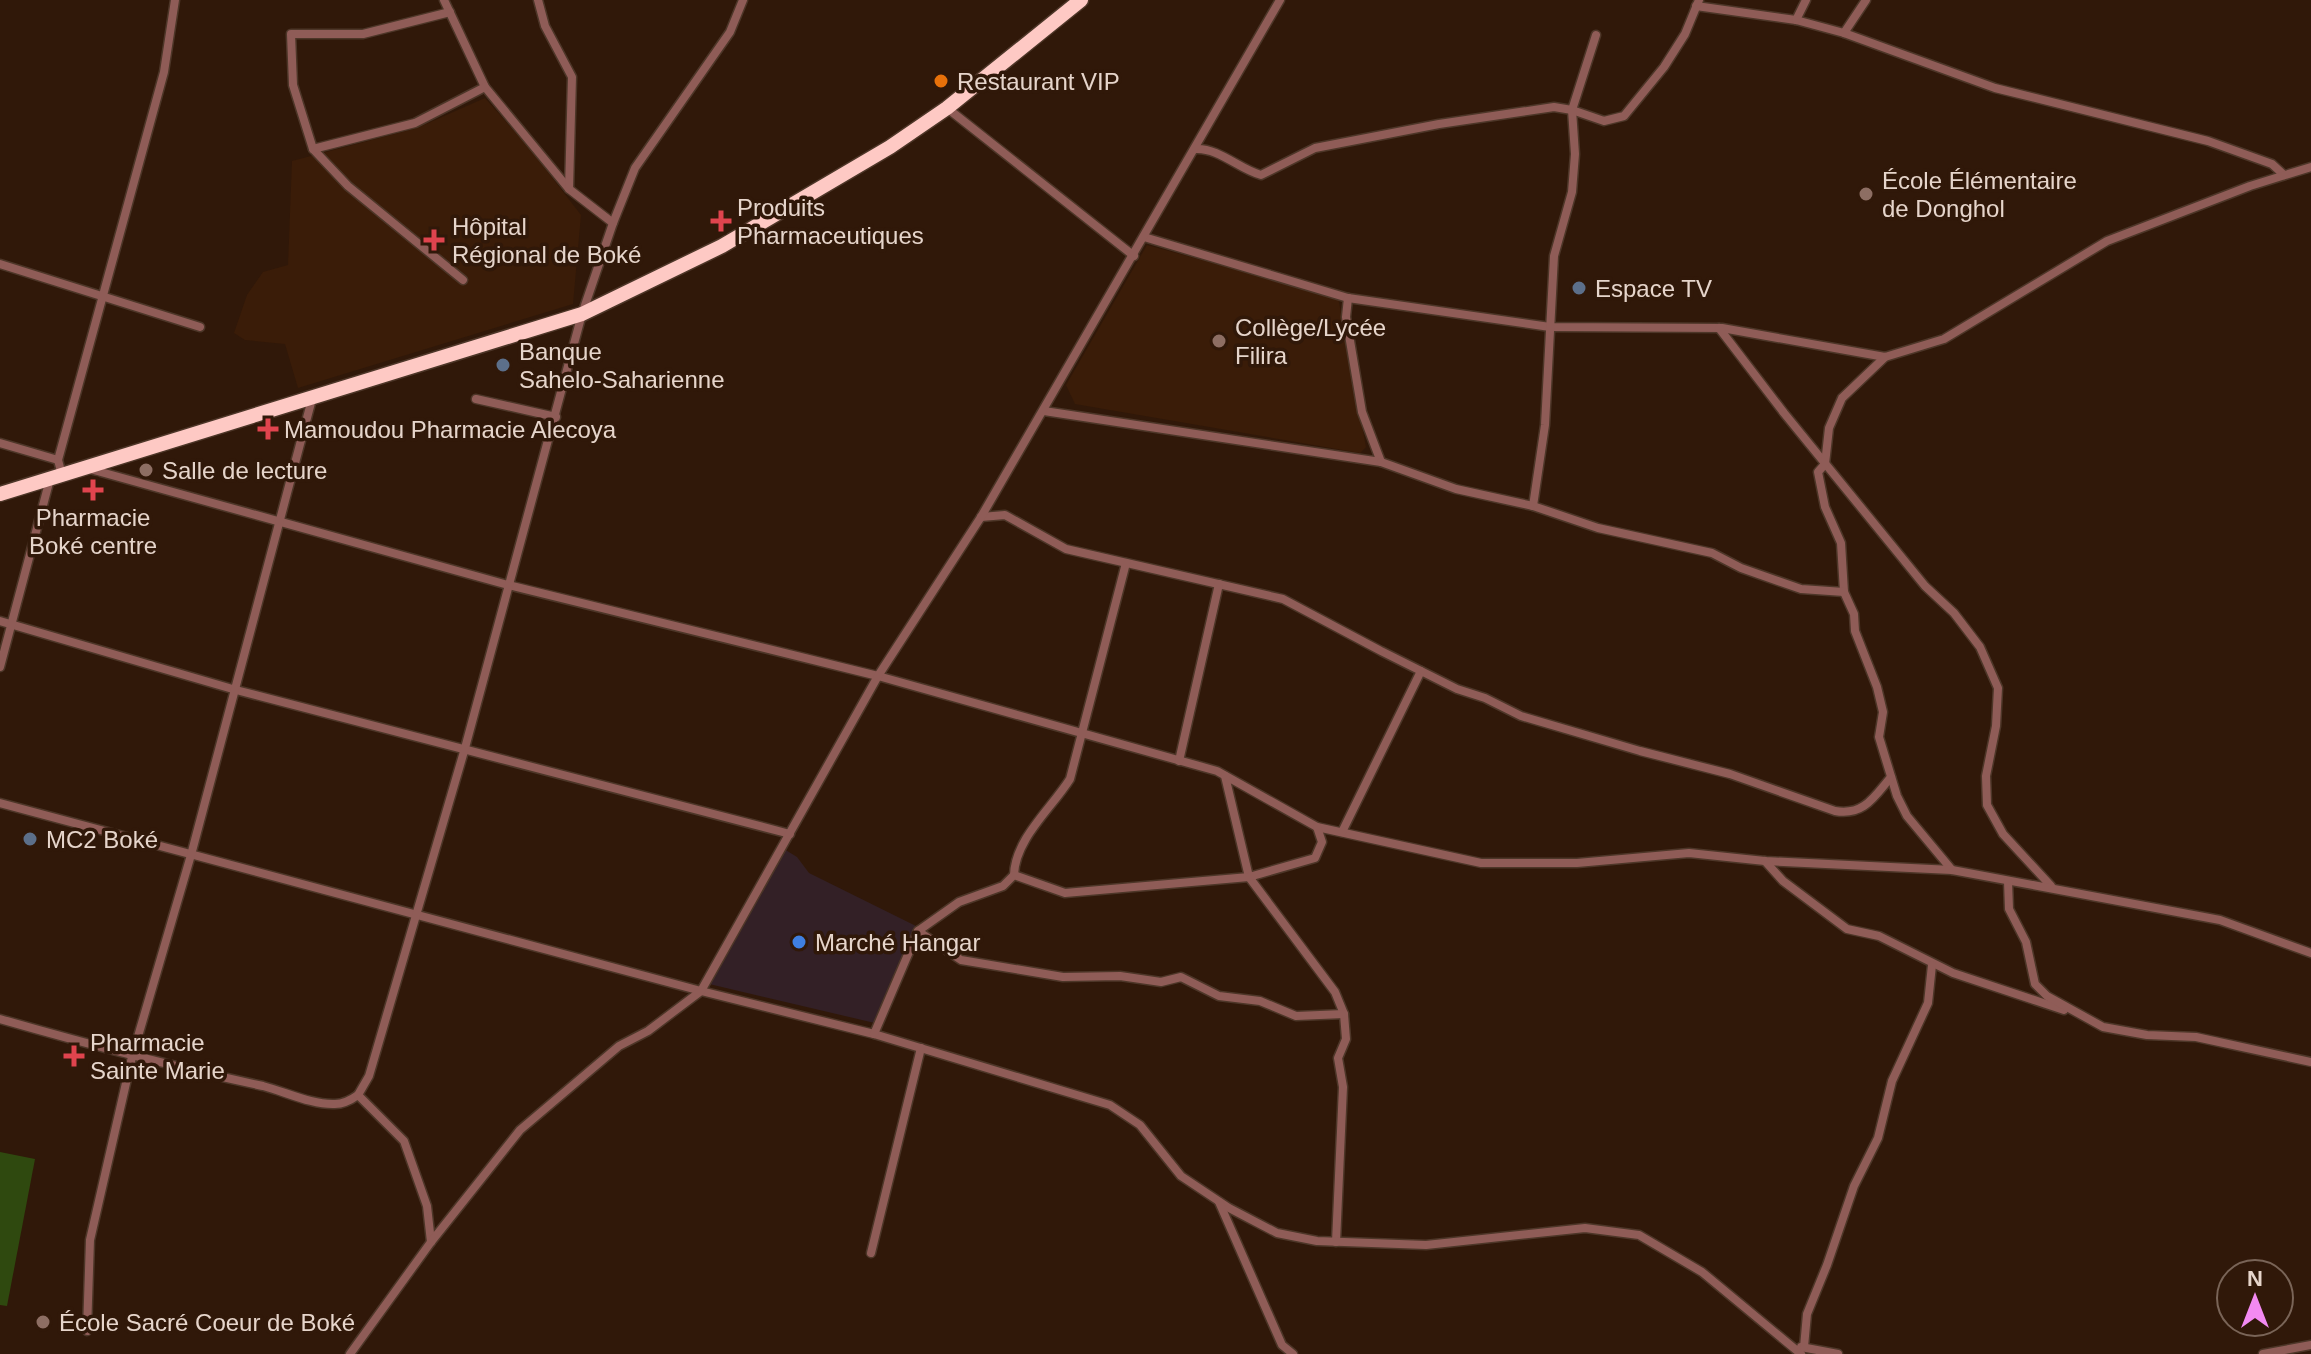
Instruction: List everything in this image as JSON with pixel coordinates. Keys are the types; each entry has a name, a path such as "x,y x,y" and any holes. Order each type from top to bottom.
{"highway":[{"path":"0,494 582,314 722,246 877,155 947,108 1081,0"}],"street":[{"path":"0,667 56,477 58,460 164,72 175,0"},
{"path":"444,0 485,87 569,189 613,223"},
{"path":"538,0 545,26 572,77 569,189"},
{"path":"0,1019 132,1057 317,1101 336,1104 358,1095 369,1076 465,748 582,314 613,223 635,168 730,32 743,0"},
{"path":"1796,20 1806,0"},
{"path":"1844,33 1866,0"},
{"path":"350,1354 431,1242 520,1130 619,1046 648,1031 701,991 878,676 981,517 1044,411 1279,1"},
{"path":"1196,149 1206,148 1261,175 1315,148 1439,124 1554,107 1604,121 1624,116 1678,45 1698,3 1796,20 1844,33 1995,88 2208,141 2272,164 2284,175"},
{"path":"450,12 363,34 291,34 293,85 313,149 348,186 463,280"},
{"path":"1533,506 1545,425 1554,256 1572,192 1575,154 1572,110 1596,35"},
{"path":"313,149 415,123 485,87"},
{"path":"947,108 1134,256"},
{"path":"1952,870 1907,816 1891,777 1879,737 1883,712 1877,687 1855,631 1854,614 1844,592 1841,543 1825,507 1818,472 1825,464 1829,428 1842,398 1885,357 1944,339 2107,241 2250,186 2311,167"},
{"path":"1144,237 1348,298 1550,327 1719,328 1885,357"},
{"path":"0,264 200,327"},
{"path":"1348,298 1346,317 1362,412 1381,462"},
{"path":"1719,328 1825,464 1925,586 1954,613 1980,647 1998,688 1996,726 1986,776 1987,805 2003,834 2052,887"},
{"path":"87,1331 90,1240 132,1057 191,855 312,399"},
{"path":"476,399 556,417"},
{"path":"1044,411 1381,462 1456,489 1533,506 1598,528 1712,553 1741,568 1801,589 1844,592"},
{"path":"0,443 58,460"},
{"path":"88,468 508,585 878,676 1179,761 1225,776 1317,827 1481,863 1577,863 1689,853 1765,861 1952,870 2220,920 2311,953"},
{"path":"981,517 1005,515 1066,549 1283,599 1421,671 1521,716 1730,774 1835,811 1849,813 1868,804 1891,777"},
{"path":"874,1034 918,931 959,902 1003,886 1014,875 1014,859 1070,779 1126,563"},
{"path":"1179,761 1219,584"},
{"path":"0,621 236,690 790,834"},
{"path":"1342,832 1421,671"},
{"path":"1225,776 1249,877 1335,992 1344,1014 1346,1039 1338,1058 1343,1087 1336,1242"},
{"path":"0,803 415,916 874,1034 1110,1105 1140,1125 1181,1176 1277,1233 1317,1241 1426,1245 1585,1228 1639,1235 1702,1272 1802,1351 1838,1354"},
{"path":"1014,875 1065,893 1249,877 1315,858 1322,842 1317,827"},
{"path":"1765,861 1783,881 1847,929 1879,936 1932,965 2081,1016"},
{"path":"2008,881 2009,909 2026,942 2035,984 2047,996 2103,1027 2147,1035 2196,1037 2311,1062"},
{"path":"918,931 961,960 1063,977 1120,976 1161,982 1181,977 1219,996 1260,1001 1296,1016 1344,1014"},
{"path":"1802,1351 1807,1314 1854,1186 1878,1138 1892,1081 1928,1003 1932,965"},
{"path":"871,1253 921,1048"},
{"path":"358,1095 404,1141 427,1206 431,1242"},
{"path":"1219,1201 1282,1345 1293,1354"},
{"path":"2263,1354 2311,1345"}],"shaded area":[{"name":"Hôpital Régional de Boké","path":"485,98 530,149 581,215 573,304 298,388 285,344 245,340 234,333 247,295 263,272 288,265 292,161 417,128"},
{"name":"Collège/Lycée Filira","path":"1147,245 1338,297 1366,447 1360,453 1075,404 1066,385"},
{"path":"784,849 797,857 809,873 916,926 879,1024 705,983"}],"green space":[{"path":"0,1152 35,1159 7,1306 0,1305"}],"place":[{"name":"Restaurant VIP","path":"941,81"},
{"name":"École Élémentaire de Donghol","path":"1866,194"},
{"name":"Produits Pharmaceutiques","path":"721,221"},
{"name":"Hôpital Régional de Boké","path":"434,240"},
{"name":"Espace TV","path":"1579,288"},
{"name":"Collège/Lycée Filira","path":"1219,341"},
{"name":"Banque Sahelo-Saharienne","path":"503,365"},
{"name":"Mamoudou Pharmacie Alecoya","path":"268,429"},
{"name":"Salle de lecture","path":"146,470"},
{"name":"Pharmacie Boké centre","path":"93,490"},
{"name":"MC2 Boké","path":"30,839"},
{"name":"Marché Hangar","path":"799,942"},
{"name":"Pharmacie Sainte Marie","path":"74,1056"},
{"name":"École Sacré Coeur de Boké","path":"43,1322"}]}
